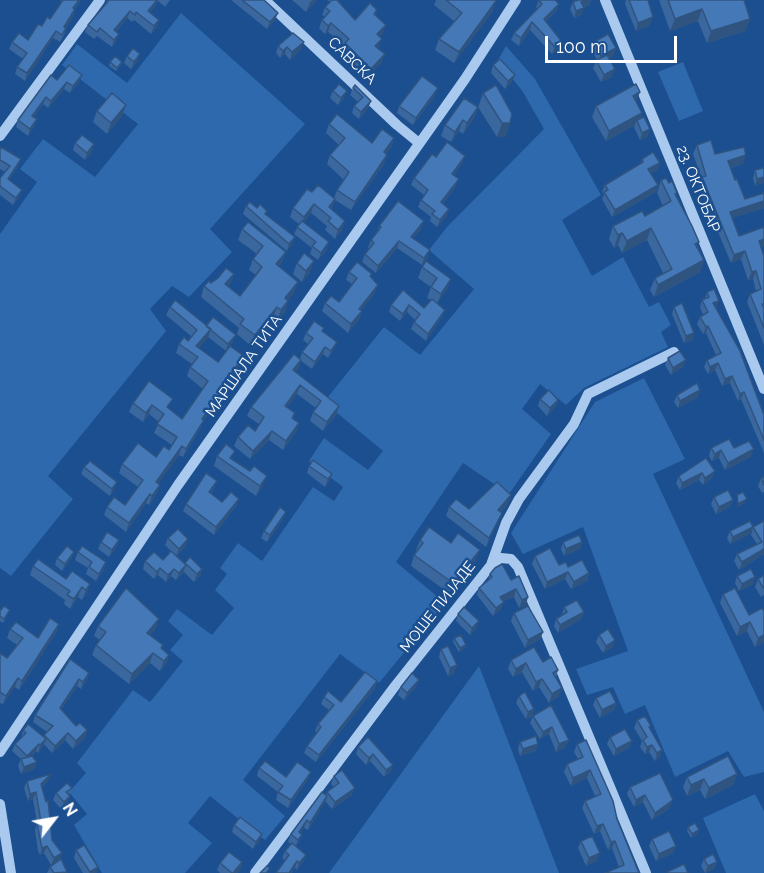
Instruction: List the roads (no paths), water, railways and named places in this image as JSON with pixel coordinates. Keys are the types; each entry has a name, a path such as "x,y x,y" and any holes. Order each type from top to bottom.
{"street":[{"path":"0,136 99,0"},
{"name":"САВСКА","path":"265,0 397,126 419,143"},
{"name":"МАРШАЛА ТИТА","path":"0,752 178,485 465,79 516,0"},
{"name":"23. ОКТОБАР","path":"605,0 764,389"},
{"path":"491,565 506,523 519,499 574,424 588,394 674,352"},
{"name":"МОШЕ ПИЈАДЕ","path":"255,873 395,686 491,565 506,558 511,559 518,567 646,873"},
{"path":"0,804 11,873"}]}
